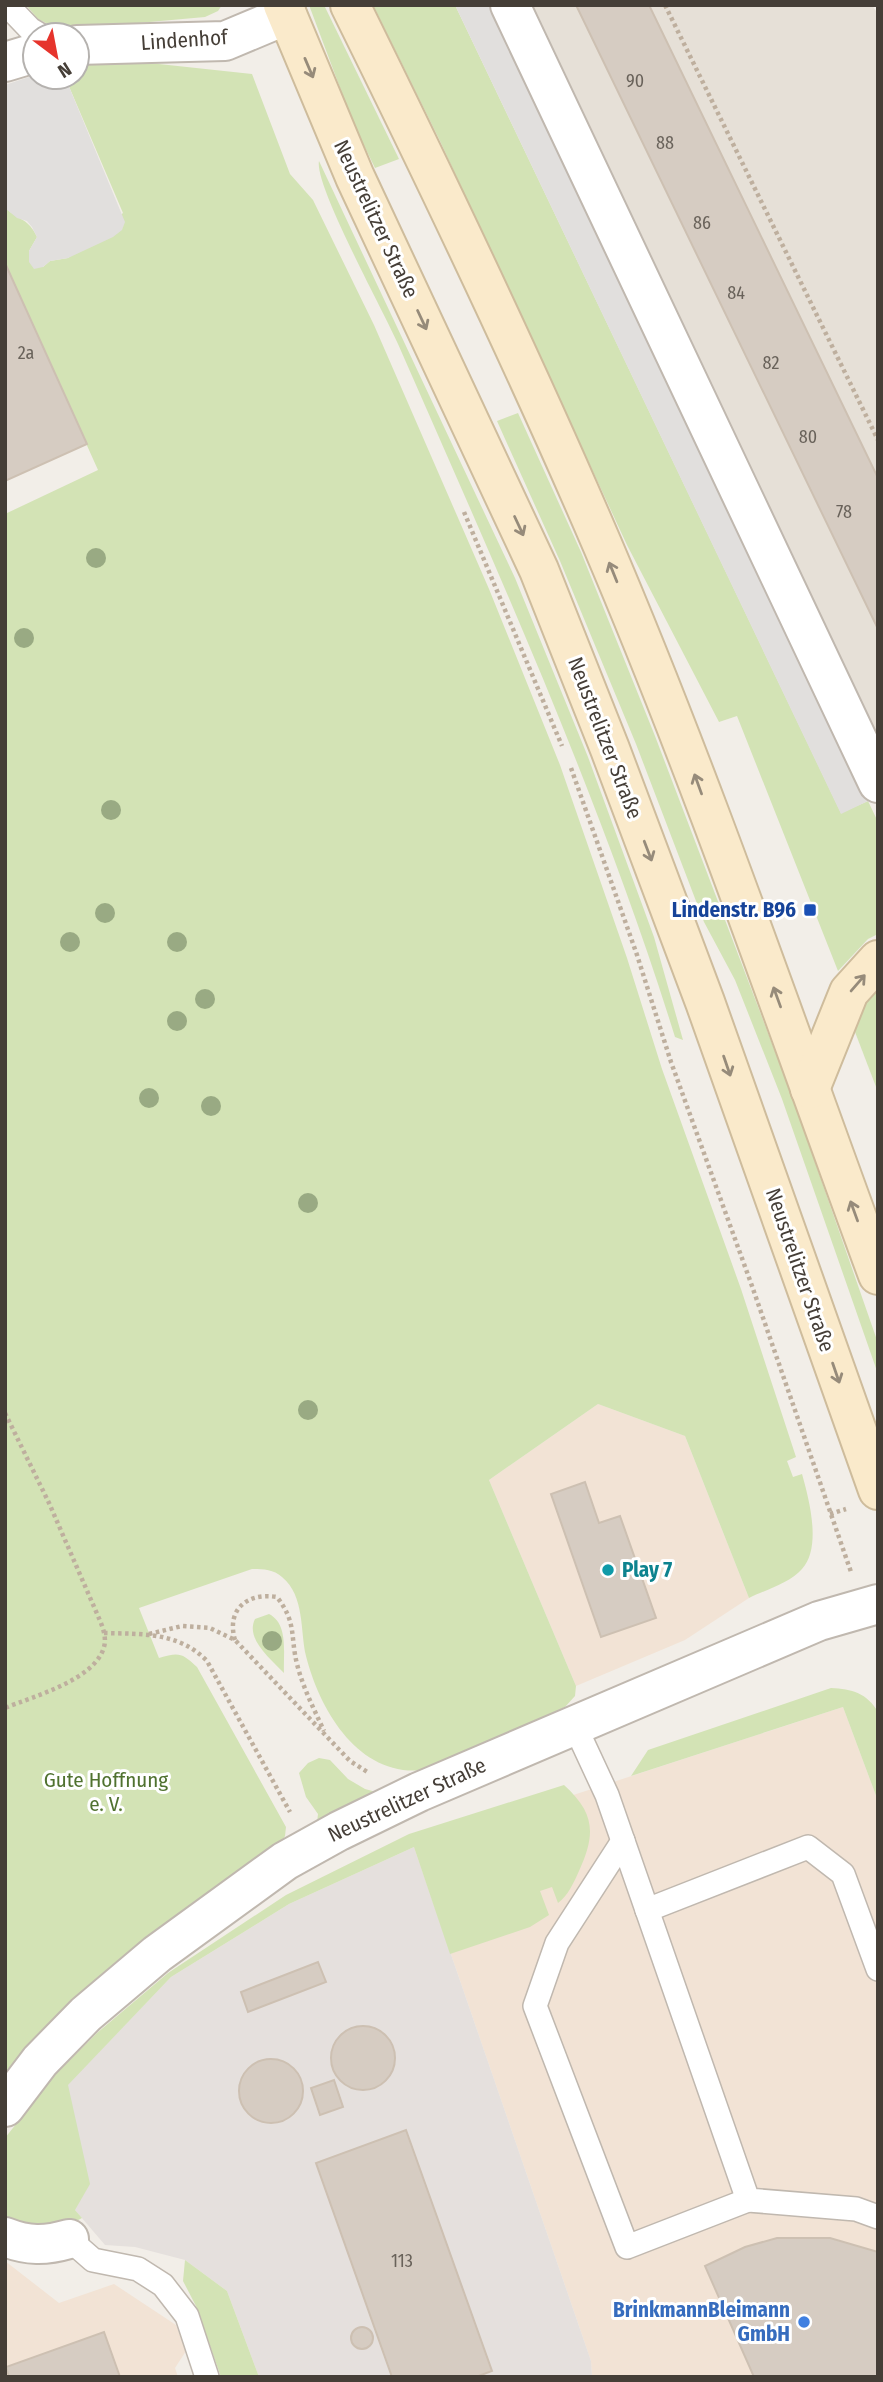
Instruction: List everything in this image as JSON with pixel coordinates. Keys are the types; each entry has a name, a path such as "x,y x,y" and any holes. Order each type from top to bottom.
{"main road":[{"path":"350,5 426,159 602,544 678,731 878,1275"},
{"name":"Neustrelitzer Straße","path":"285,10 355,177 549,595 705,1002 878,1490"},
{"path":"810,1089 849,992 878,960"}],"street":[{"path":"510,5 878,783"},
{"name":"Lindenhof","path":"91,45 225,41 285,10"},
{"name":"Neustrelitzer Straße","path":"5,2107 40,2061 86,2014 146,1962 285,1861 419,1792 574,1724 819,1621 878,1604"},
{"path":"5,2237 21,2243 47,2245 69,2239"}],"lane":[{"path":"7,5 22,21"},
{"path":"574,1724 607,1795 748,2200"},
{"path":"623,1840 557,1943 535,2006 627,2247 748,2200 856,2209 878,2217"},
{"path":"647,1910 808,1847 843,1874 878,1969"},
{"path":"69,2239 93,2260 138,2269 163,2285 187,2316 207,2377"}],"path":[{"path":"665,5 878,440"},
{"path":"460,503 564,750"},
{"path":"569,762 830,1514"},
{"path":"5,1413 49,1503 104,1633 105,1646 96,1663 83,1675 5,1707"},
{"path":"235,1640 231,1626 235,1613 245,1602 263,1595 277,1597 286,1609 294,1630 296,1661 304,1688 326,1735"},
{"path":"149,1634 183,1626 209,1628 235,1640 350,1760 372,1776 419,1792"},
{"path":"104,1633 149,1634 183,1642 207,1661 310,1847"}],"shaded area":[{"path":"455,5 489,5 868,801 841,814"},
{"path":"533,5 872,5 878,14 878,736"},
{"path":"21,80 21,91 71,91 125,222 122,230 113,237 68,258 50,261 43,267 34,269 29,262 29,251 37,237 27,221 17,218 5,208 5,85"},
{"path":"598,1404 685,1436 749,1598 685,1640 576,1686 489,1480"},
{"path":"843,1707 878,1801 878,2377 592,2377 591,2361 414,1847"},
{"path":"414,1847 591,2361 592,2377 259,2377 227,2291 185,2260 135,2247 105,2245 75,2210 67,2085 171,1977 289,1904"},
{"path":"5,2261 59,2303 114,2284 176,2325 186,2351 175,2368 178,2377 5,2377"}],"green space":[{"path":"26,5 222,5 218,11 205,17 91,27 91,21 38,19"},
{"path":"309,5 324,5 399,159 375,168 354,125"},
{"path":"373,5 455,5 841,813 868,801 878,822 878,934 868,939 838,971 737,716 719,722 627,545 440,141"},
{"name":"Gute Hoffnung e. V.","path":"131,61 252,74 290,174 313,200 374,325 489,589 560,765 627,958 662,1069 741,1289 796,1457 787,1461 793,1477 802,1474 813,1536 808,1560 797,1574 749,1598 685,1436 598,1404 489,1480 576,1686 575,1696 565,1707 435,1768 410,1770 387,1766 367,1756 349,1740 322,1701 313,1678 306,1656 295,1594 275,1572 252,1569 139,1608 159,1658 180,1655 197,1667 286,1827 285,1836 279,1847 5,2082 5,514 98,470 5,263 5,208 34,231 37,237 29,251 43,267 50,261 68,258 123,213 71,91 91,91 91,64"},
{"path":"319,161 515,578 588,757 654,937 683,1040 675,1037 615,860 546,687 398,344 338,221 320,174"},
{"path":"518,413 581,552 655,736 792,1096 878,1343 878,1374 782,1099 735,980 704,922 636,744 560,561 497,421"},
{"path":"878,983 878,1092 855,1032 860,1009"},
{"path":"269,1614 280,1625 282,1632 284,1673 266,1655 253,1634 255,1619"},
{"path":"831,1688 864,1696 878,1712 878,1801 843,1707 631,1776 648,1750"},
{"path":"319,1758 330,1760 348,1779 376,1792 317,1823 318,1814 306,1797 299,1773 308,1763"},
{"path":"564,1785 582,1805 590,1825 590,1835 585,1858 565,1897 558,1903 552,1887 540,1891 549,1915 530,1927 450,1954 414,1847 289,1904 171,1977 68,2085 90,2184 75,2210 82,2218 62,2227 44,2230 25,2227 5,2217 5,2138 54,2076 97,2033 168,1973 286,1895 409,1834"},
{"path":"185,2260 227,2291 259,2377 221,2377 196,2306 183,2281"}],"building":[{"path":"576,5 649,5 878,478 878,629"},
{"path":"5,263 87,444 5,481"},
{"name":"Play 7","path":"585,1482 599,1523 620,1516 656,1618 601,1637 551,1494"},
{"path":"318,1962 326,1982 248,2012 241,1992"},
{"path":"363,2026 381,2032 389,2040 395,2058 389,2076 381,2084 363,2090 345,2084 337,2076 331,2058 337,2040 345,2032"},
{"path":"271,2059 289,2065 297,2073 303,2091 297,2109 289,2117 271,2123 253,2117 245,2109 239,2091 245,2073 253,2065"},
{"path":"334,2080 343,2107 320,2115 311,2088"},
{"path":"406,2130 492,2371 476,2377 392,2377 316,2163"},
{"name":"BrinkmannBleimann GmbH","path":"777,2238 830,2238 878,2252 878,2377 754,2377 705,2266 745,2247"},
{"path":"362,2327 370,2330 373,2338 370,2346 362,2349 354,2346 351,2338 354,2330"},
{"path":"104,2332 120,2377 9,2377 6,2367"}],"place":[{"name":"Lindenstr. B96","path":"810,910"},
{"name":"Play 7","path":"608,1570"},
{"name":"BrinkmannBleimann GmbH","path":"804,2322"}]}
